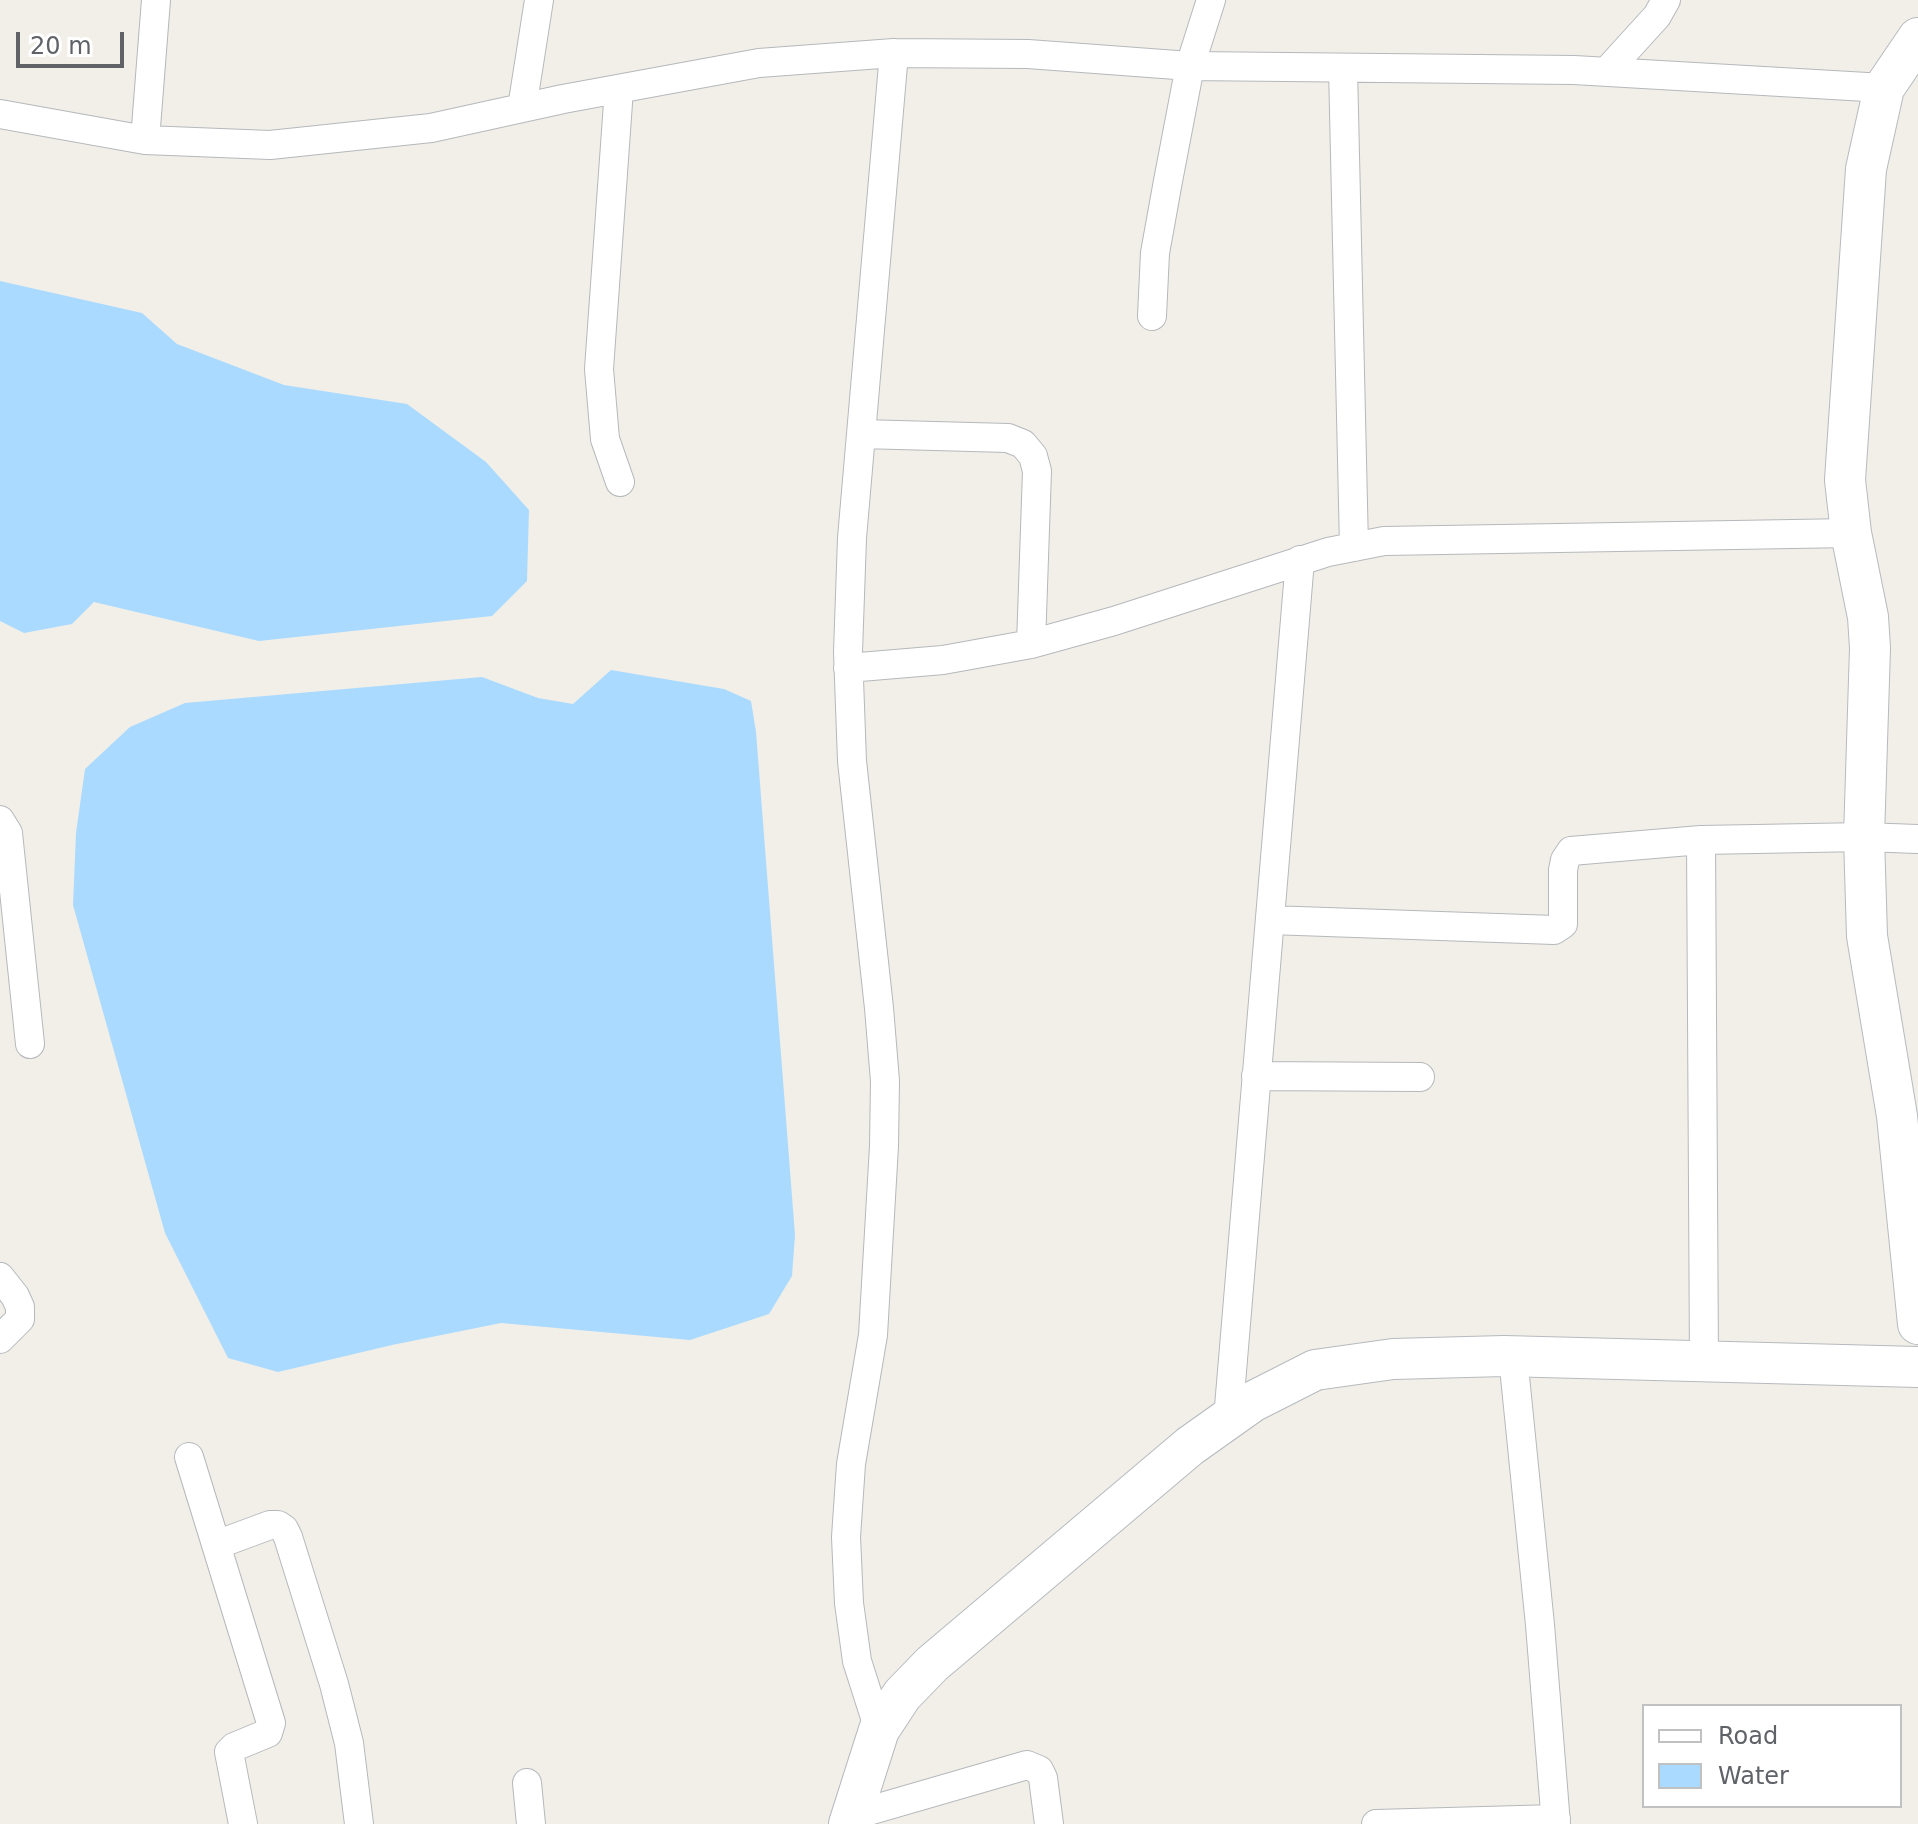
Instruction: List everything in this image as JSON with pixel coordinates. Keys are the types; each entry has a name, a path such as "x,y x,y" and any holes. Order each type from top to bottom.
{"street":[{"path":"145,140 156,0"},
{"path":"522,108 539,0"},
{"path":"1152,316 1155,253 1190,66 1211,0"},
{"path":"1607,71 1657,16 1666,0"},
{"path":"1918,38 1884,88 1865,185 1845,480 1870,648 1864,837 1867,936 1897,1116 1918,1324"},
{"path":"0,114 145,140 270,145 431,128 759,63 894,53 1028,54 1190,66 1607,71 1884,88"},
{"path":"879,1730 857,1661 849,1603 846,1537 851,1464 873,1335 885,1081 852,761 848,668 852,538 894,53"},
{"path":"1343,68 1354,547"},
{"path":"619,89 599,369 605,439 620,482"},
{"path":"861,434 1008,438 1023,444 1033,456 1037,471 1031,644"},
{"path":"848,668 943,660 1031,644 1114,621 1300,560 1384,541 1851,533"},
{"path":"1228,1419 1300,560"},
{"path":"0,820 8,833 30,1044"},
{"path":"1270,920 1554,930 1563,924 1563,870 1571,851 1701,840 1918,839"},
{"path":"1701,840 1704,1362"},
{"path":"1256,1076 1420,1077"},
{"path":"0,1277 20,1307 20,1319 0,1339"},
{"path":"850,1820 879,1730 902,1695 932,1664 1190,1446 1252,1402 1315,1370 1393,1359 1513,1357 1918,1367"},
{"path":"1376,1824 1556,1822 1513,1357"},
{"path":"189,1457 271,1723 268,1733 229,1752 243,1824"},
{"path":"216,1545 270,1525 284,1529 334,1684 349,1743 359,1824"},
{"path":"850,1820 1027,1765 1039,1770 1043,1778 1049,1824"},
{"path":"527,1783 531,1824"}],"water":[{"path":"0,281 142,313 177,344 284,385 407,404 486,462 529,510 527,581 492,616 259,641 94,602 72,624 24,633 0,621"},
{"path":"611,670 724,689 751,701 756,732 795,1235 792,1276 769,1314 690,1340 501,1323 278,1372 228,1358 165,1233 73,905 76,833 85,769 130,727 185,703 482,677 538,698 573,704"}]}
